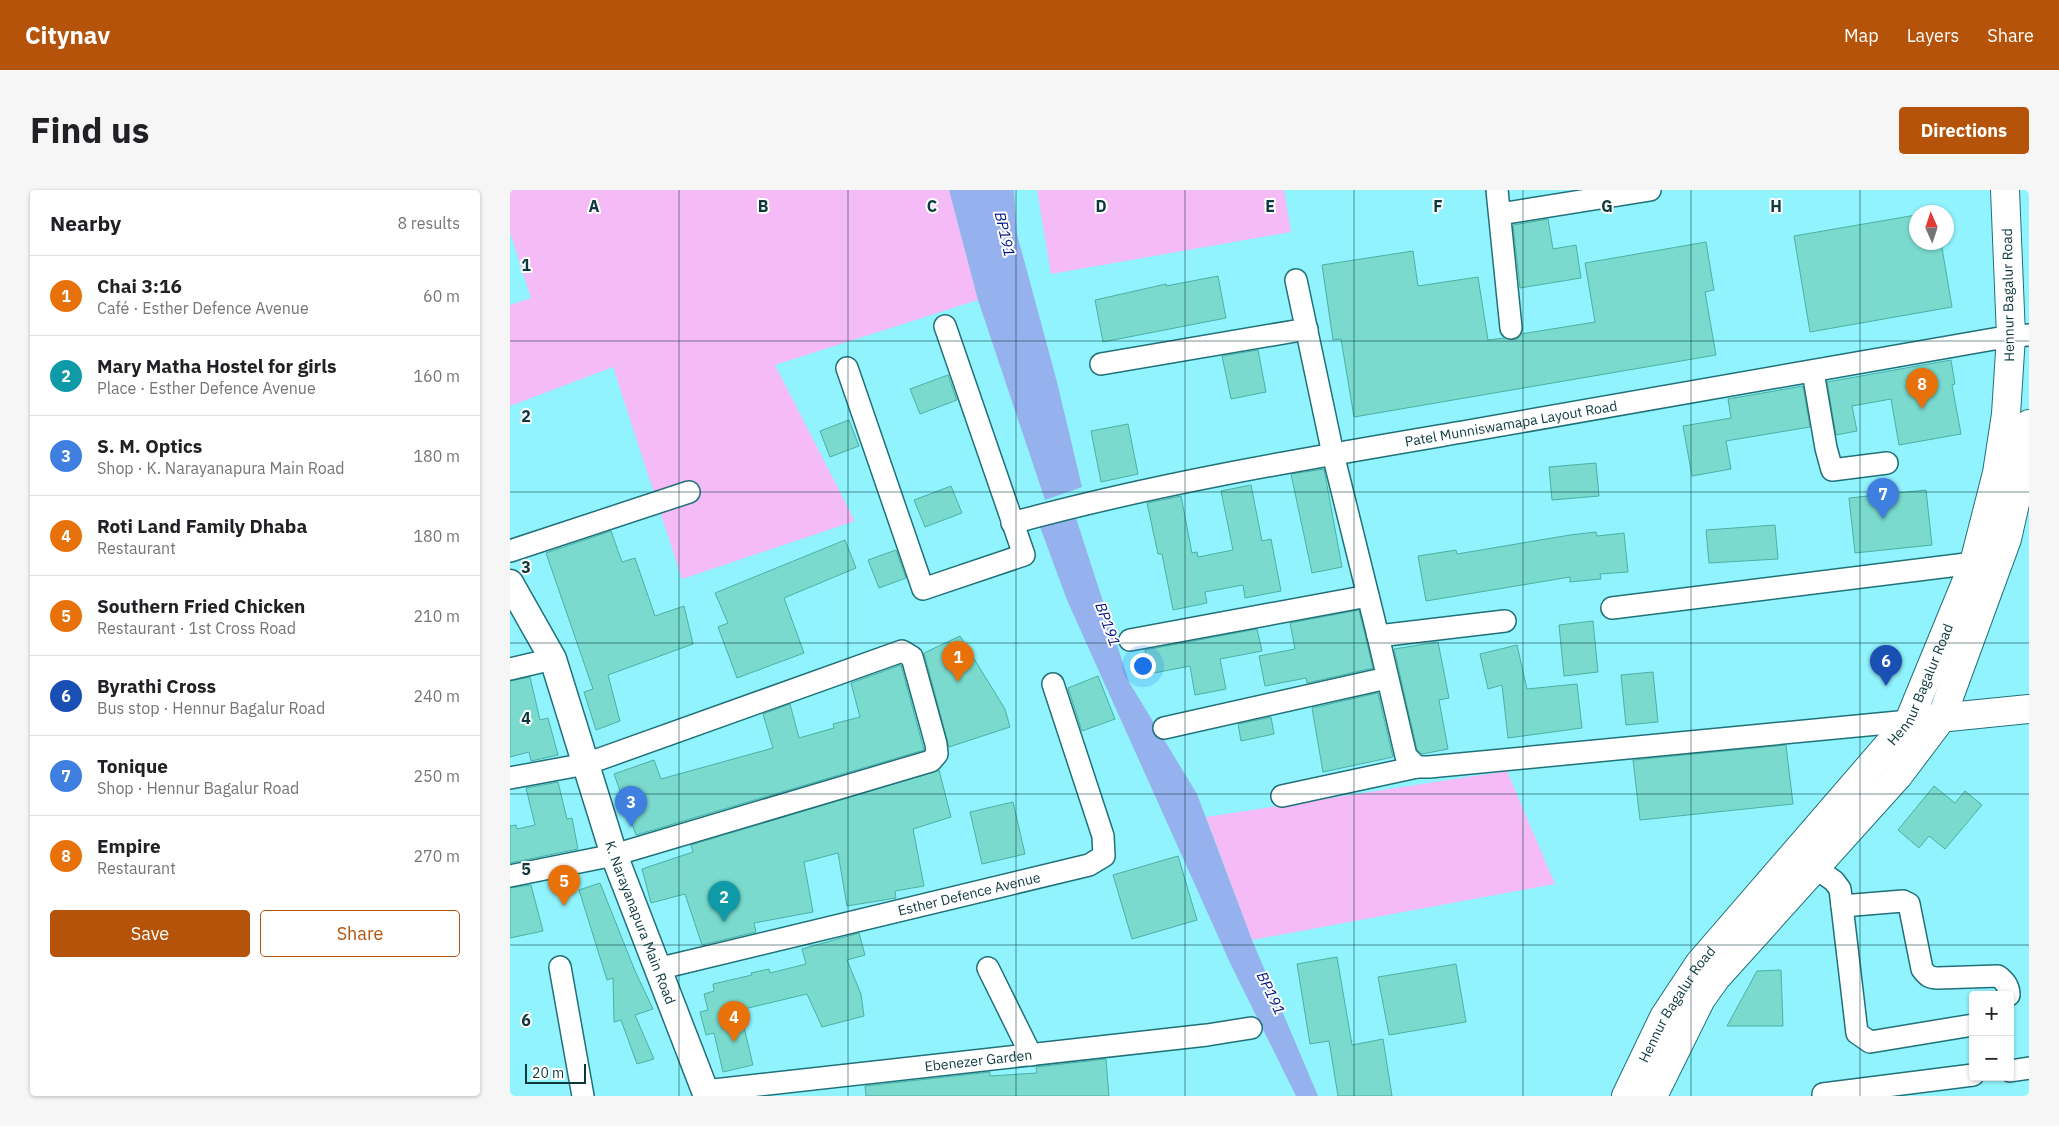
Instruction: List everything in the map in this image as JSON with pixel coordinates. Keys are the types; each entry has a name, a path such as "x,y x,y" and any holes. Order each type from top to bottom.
{"main road":[{"name":"Hennur Bagalur Road","path":"1653,1096 1701,999 1909,721 1974,563 1997,473 2020,335 2005,190"},
{"name":"Hennur Bagalur Road","path":"1626,1096 1664,1017 1699,964 1804,861 1898,776 1941,719 2007,539 2027,450 2029,424"},
{"path":"1909,721 2029,710"}],"street":[{"path":"1497,190 1511,328"},
{"path":"1500,214 1650,190"},
{"path":"1296,280 1333,454 1406,756 1416,767"},
{"path":"847,368 924,589 1024,555 945,326"},
{"path":"1101,364 1307,329"},
{"name":"Patel Munniswamapa Layout Road","path":"1012,523 1091,502 1333,454 2020,335"},
{"path":"1813,372 1826,448 1832,470 1887,463"},
{"path":"510,551 690,492"},
{"path":"1612,608 1974,563"},
{"name":"K. Narayanapura Main Road","path":"510,583 553,660 614,855 706,1094"},
{"path":"1130,640 1368,596"},
{"path":"1378,636 1505,621"},
{"path":"510,778 586,764 889,654 902,651 912,657 936,744 937,754 931,761 614,855 510,876"},
{"path":"510,669 553,660"},
{"path":"1164,728 1388,678"},
{"name":"Esther Defence Avenue","path":"657,969 1089,865 1104,856 1103,836 1053,684"},
{"path":"1282,796 1416,767 1909,721"},
{"path":"1804,861 1834,881 1840,889 1857,1033 1860,1037 1870,1042 1969,1026"},
{"path":"1842,906 1903,900 1909,904 1922,969 1926,974 1931,978 1998,976 2004,981 2009,991"},
{"path":"560,966 583,1096"},
{"path":"988,968 1031,1054"},
{"name":"Ebenezer Garden","path":"706,1094 1031,1054 1207,1035 1251,1028"},
{"path":"2014,1070 2029,1068"},
{"path":"1824,1094 1969,1076"}],"shaded area":[{"path":"510,190 949,190 978,300 775,365 855,521 682,579 613,367 510,406 510,305 531,298 510,232"},
{"path":"1037,190 1284,190 1291,232 1051,274"},
{"path":"1507,771 1555,884 1252,940 1206,817"}],"water":[{"name":"BP191","path":"949,190 1014,190 1017,234 1057,382 1082,487 1045,500 978,300"},
{"name":"BP191","path":"1076,518 1129,682 1197,794 1252,940 1318,1096 1296,1096 1231,965 1067,600 1040,527"}],"building":[{"path":"1909,216 1909,250 1942,250 1952,307 1810,332 1794,236"},
{"path":"1548,219 1553,249 1576,245 1581,278 1520,288 1513,225"},
{"path":"1706,242 1714,290 1705,292 1716,355 1354,417 1341,339 1333,340 1322,265 1413,251 1418,286 1478,277 1488,340 1504,338 1512,340 1518,338 1521,334 1595,322 1585,263"},
{"path":"1218,276 1226,318 1103,342 1095,300 1166,284 1166,286"},
{"path":"1258,350 1266,392 1231,399 1222,356"},
{"path":"1951,360 1955,384 1952,385 1961,434 1899,445 1891,399 1852,406 1857,431 1836,435 1827,382"},
{"path":"948,375 957,400 920,414 910,389"},
{"path":"1803,386 1810,427 1726,441 1731,469 1692,476 1683,426 1731,418 1728,399"},
{"path":"849,420 859,446 830,457 820,431"},
{"path":"1128,424 1138,474 1101,482 1091,431"},
{"path":"1596,463 1599,496 1552,500 1549,467"},
{"path":"1324,469 1342,567 1312,573 1291,474"},
{"path":"1251,485 1262,541 1271,539 1281,591 1245,598 1243,585 1205,592 1207,603 1173,610 1162,554 1158,554 1147,503 1181,496 1192,553 1197,552 1198,557 1233,550 1221,491"},
{"path":"951,486 962,513 925,527 914,500"},
{"path":"1926,490 1932,545 1855,553 1849,498"},
{"path":"1775,525 1778,559 1709,563 1706,530"},
{"path":"611,531 622,562 635,558 655,616 684,606 693,644 608,675 620,721 596,730 584,692 593,689 546,553"},
{"path":"1596,532 1597,536 1624,533 1628,572 1600,574 1601,579 1570,582 1570,577 1426,601 1418,556 1456,550 1457,554"},
{"path":"845,540 856,568 784,598 804,653 737,678 718,627 728,623 715,593"},
{"path":"896,550 906,578 879,588 868,560"},
{"path":"1359,610 1373,668 1307,683 1306,678 1265,686 1259,656 1295,649 1290,623"},
{"path":"1593,621 1598,672 1564,676 1559,625"},
{"path":"1257,629 1262,651 1220,659 1226,689 1195,695 1190,666 1149,674 1145,650"},
{"path":"960,636 1005,709 1010,727 949,747 924,653"},
{"path":"1438,642 1449,698 1439,700 1448,749 1422,754 1417,750 1394,649"},
{"path":"1517,645 1527,689 1577,684 1582,728 1508,738 1502,685 1488,689 1480,654"},
{"path":"901,665 924,750 636,835 614,774 654,760 661,779 773,748 763,714 790,704 799,738 834,728 833,724 860,717 851,683"},
{"path":"1653,672 1658,722 1626,725 1621,675"},
{"path":"1098,676 1115,719 1082,731 1068,688"},
{"path":"530,677 540,720 548,718 558,755 531,761 529,752 510,757 510,681"},
{"path":"1378,693 1393,757 1323,772 1312,708"},
{"path":"1271,717 1274,734 1241,741 1238,724"},
{"path":"1786,745 1793,804 1640,820 1633,760"},
{"path":"939,770 951,817 913,829 924,886 895,891 896,898 847,906 838,853 804,862 813,912 754,923 756,932 702,945 685,894 651,903 642,869 693,852 691,845"},
{"path":"558,782 567,819 572,818 578,849 510,863 510,826 516,825 517,829 535,825 526,788"},
{"path":"1934,786 1955,803 1965,791 1982,805 1945,849 1929,836 1919,848 1898,830"},
{"path":"1013,802 1025,854 982,864 970,812"},
{"path":"1178,856 1197,920 1132,939 1113,875"},
{"path":"600,883 635,971 653,1009 635,1015 654,1059 637,1064 621,1020 614,1022 613,978 607,980 579,890"},
{"path":"531,885 543,931 510,938 510,888"},
{"path":"859,933 865,955 847,960 861,994 864,1016 822,1027 807,994 740,1010 753,1065 723,1072 714,1033 706,1035 700,1012 708,1010 704,994 714,991 713,984 769,969 770,973 806,964 802,949"},
{"path":"1337,957 1352,1045 1383,1039 1392,1096 1338,1096 1329,1041 1310,1044 1297,964"},
{"path":"1456,964 1466,1022 1389,1035 1378,977"},
{"path":"1781,970 1783,1026 1727,1026 1757,971"},
{"path":"1106,1059 1109,1096 866,1096 865,1086 990,1072 990,1076 1037,1073 1036,1067"}],"place":[{"name":"Empire","path":"1922,409"},
{"name":"Tonique","path":"1883,519"},
{"name":"Chai 3:16","path":"958,682"},
{"name":"Byrathi Cross","path":"1886,686"},
{"name":"S. M. Optics","path":"631,827"},
{"name":"Southern Fried Chicken","path":"564,906"},
{"name":"Mary Matha Hostel for girls","path":"724,922"},
{"name":"Roti Land Family Dhaba","path":"734,1042"}]}
